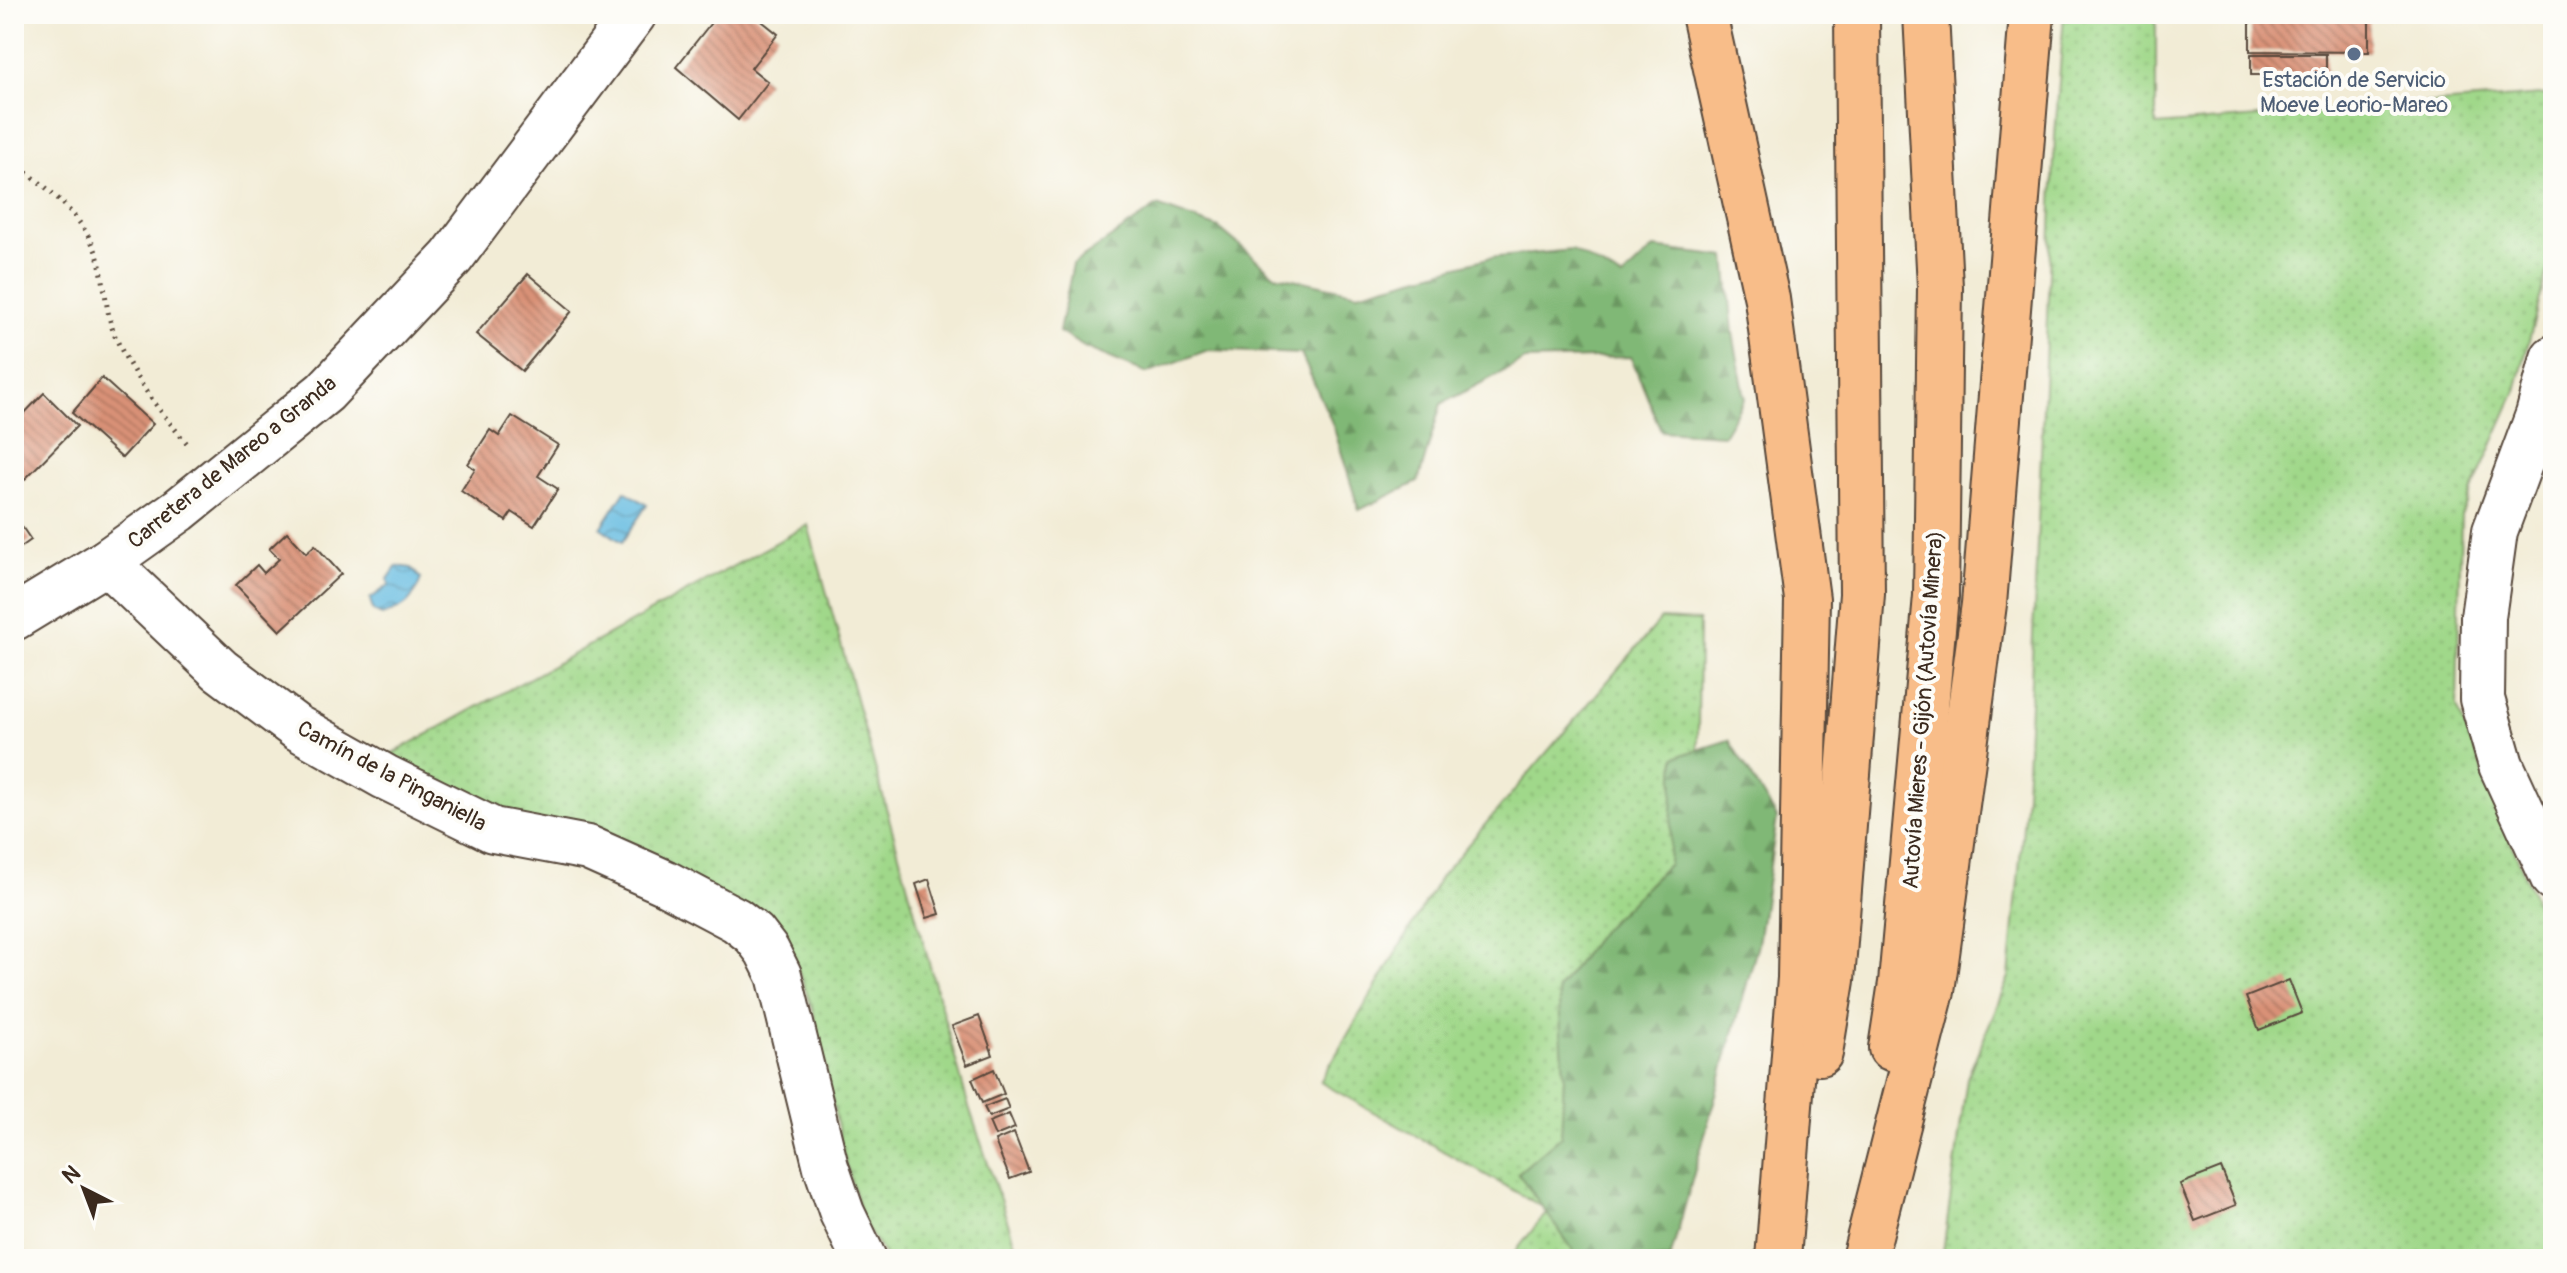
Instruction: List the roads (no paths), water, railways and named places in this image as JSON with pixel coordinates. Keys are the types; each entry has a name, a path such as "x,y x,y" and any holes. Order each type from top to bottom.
{"highway":[{"path":"1704,14 1767,299 1807,599 1800,978 1778,1259"},
{"path":"1785,1259 1832,980 1862,594 1857,14"},
{"name":"Autovía Mieres - Gijón (Autovía Minera)","path":"1855,1259 1901,983 1936,596 1940,287 1926,14"},
{"path":"1864,1259 1932,991 1974,681 1984,604 2032,14"}],"street":[{"name":"Carretera de Mareo a Granda","path":"14,618 106,562 179,510 325,392 452,257 634,14"},
{"path":"2553,358 2538,415 2495,531 2483,617 2482,672 2482,699 2501,765 2553,878"},
{"name":"Camín de la Pinganiella","path":"106,562 220,670 296,727 385,777 493,830 602,853 736,920 754,934 779,975 826,1167 842,1213 864,1259"}],"water":[{"path":"625,491 647,505 622,542 601,528"},
{"path":"397,566 411,568 421,579 407,603 382,615 373,611 370,599 389,585 388,579"}],"place":[{"name":"Estación de Servicio Moeve Leorio-Mareo","path":"2354,54"}]}
